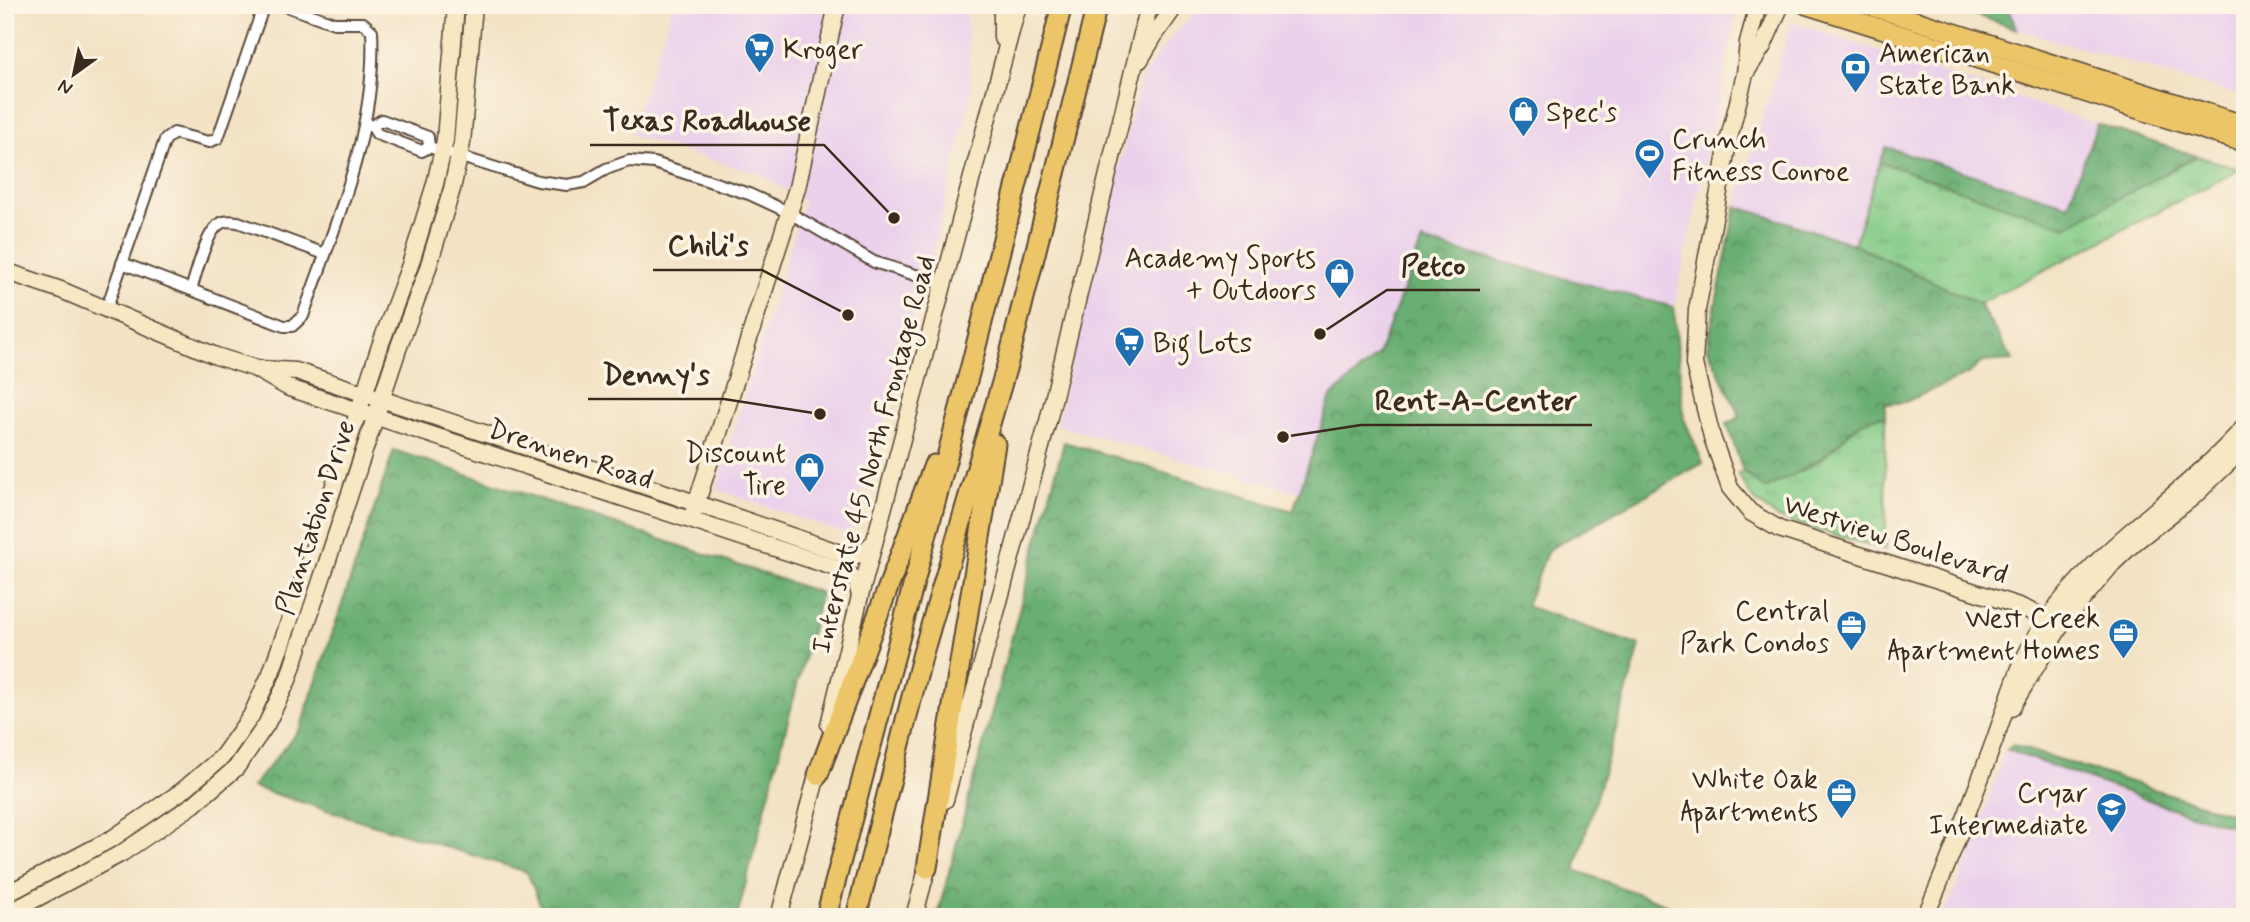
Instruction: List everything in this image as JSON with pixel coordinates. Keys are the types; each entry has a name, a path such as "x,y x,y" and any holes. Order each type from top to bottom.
{"highway":[{"path":"826,917 972,362 1062,5"},
{"path":"856,917 923,653 1008,362 1097,5"},
{"path":"817,775 972,362"},
{"path":"927,868 1008,362"}],"main road":[{"path":"1806,5 2245,125"},
{"path":"1867,5 2245,143"}],"street":[{"path":"106,310 165,140 174,133 209,142 220,135 264,5"},
{"path":"122,263 284,326 292,326 303,316 368,125 372,31 363,23 334,23 283,5"},
{"name":"Plantation Drive","path":"5,895 113,838 183,791 222,757 251,716 271,673 364,393 411,265 435,184 436,149 450,94 456,5"},
{"name":"Plantation Drive","path":"5,915 122,853 193,806 236,768 266,725 288,680 375,416 427,271 452,189 460,156 468,96 474,5"},
{"path":"691,520 805,159 837,5"},
{"path":"1000,71 1002,5"},
{"name":"Interstate 45 North Frontage Road","path":"779,917 817,775 860,596 1018,5"},
{"path":"914,917 1048,421 1149,5"},
{"path":"1129,81 1154,36 1176,5"},
{"name":"Westview Boulevard","path":"1758,5 1748,42 1745,74 1729,138 1697,310 1694,364 1712,438 1730,488 1750,512 1779,530 2019,606 2054,621"},
{"name":"Westview Boulevard","path":"1745,74 1763,46 1781,5"},
{"path":"368,125 382,120 428,137 436,149"},
{"path":"368,125 377,134 422,151 436,149 538,181 567,185 584,182 606,169 629,161 654,163 749,194 788,212 874,262 944,284"},
{"path":"398,142 403,128"},
{"path":"191,290 211,234 218,225 227,221 238,222 325,254"},
{"name":"Drennen Road","path":"5,271 61,290 215,356 254,368 289,388 845,570 856,580 860,596"},
{"name":"Drennen Road","path":"254,368 296,371 849,556 862,554 875,541"},
{"path":"1925,917 1949,864 2000,724 2054,621 2245,426"},
{"path":"2145,526 2193,496 2245,447"},
{"path":"212,765 226,777"}],"shaded area":[{"path":"673,5 966,5 971,96 934,249 850,535 716,489 804,201 762,175 630,135"},
{"path":"1201,5 1739,5 1674,307 1422,242 1378,355 1331,397 1299,492 1056,425 1140,81 1161,50"},
{"path":"2006,5 2245,5 2245,97 2017,29"},
{"path":"1792,22 2097,124 2069,205 1886,147 1854,244 1736,206"},
{"name":"Cryar Intermediate","path":"2007,750 2177,810 2245,830 2245,917 1943,917 1974,845"}],"green space":[{"path":"1946,5 2006,5 2017,29"},
{"path":"2097,124 2197,156 2066,227 1880,162 1886,147 2068,205"},
{"path":"2197,156 2241,169 1979,304 1854,244 1880,162 2066,227"},
{"path":"1736,206 1854,244 1979,304 2013,360 1982,362 1968,374 1905,402 1885,404 1885,416 1864,422 1824,456 1765,489 1743,471 1727,424 1740,417 1707,347"},
{"path":"1422,241 1674,307 1684,419 1703,463 1548,550 1526,606 1640,646 1575,870 1700,917 937,917 1064,442 1293,511 1331,397 1378,355"},
{"path":"1885,416 1886,550 1778,518 1752,498 1738,473 1743,471 1766,488 1815,463 1864,422"},
{"path":"394,450 821,593 737,917 545,917 527,872 252,787 300,729"},
{"path":"2013,745 2245,818 2245,830 2177,810 2007,750"}],"place":[{"name":"Kroger","path":"760,75"},
{"name":"American State Bank","path":"1856,95"},
{"name":"Spec's","path":"1523,138"},
{"name":"Crunch Fitness Conroe","path":"1649,181"},
{"name":"Texas Roadhouse","path":"894,218"},
{"name":"Academy Sports + Outdoors","path":"1339,300"},
{"name":"Chili's","path":"848,315"},
{"name":"Petco","path":"1320,334"},
{"name":"Big Lots","path":"1130,369"},
{"name":"Denny's","path":"820,414"},
{"name":"Rent-A-Center","path":"1283,437"},
{"name":"Discount Tire","path":"809,495"},
{"name":"Central Park Condos","path":"1852,653"},
{"name":"West Creek Apartment Homes","path":"2123,660"},
{"name":"White Oak Apartments","path":"1841,821"},
{"name":"Cryar Intermediate","path":"2111,835"}]}
